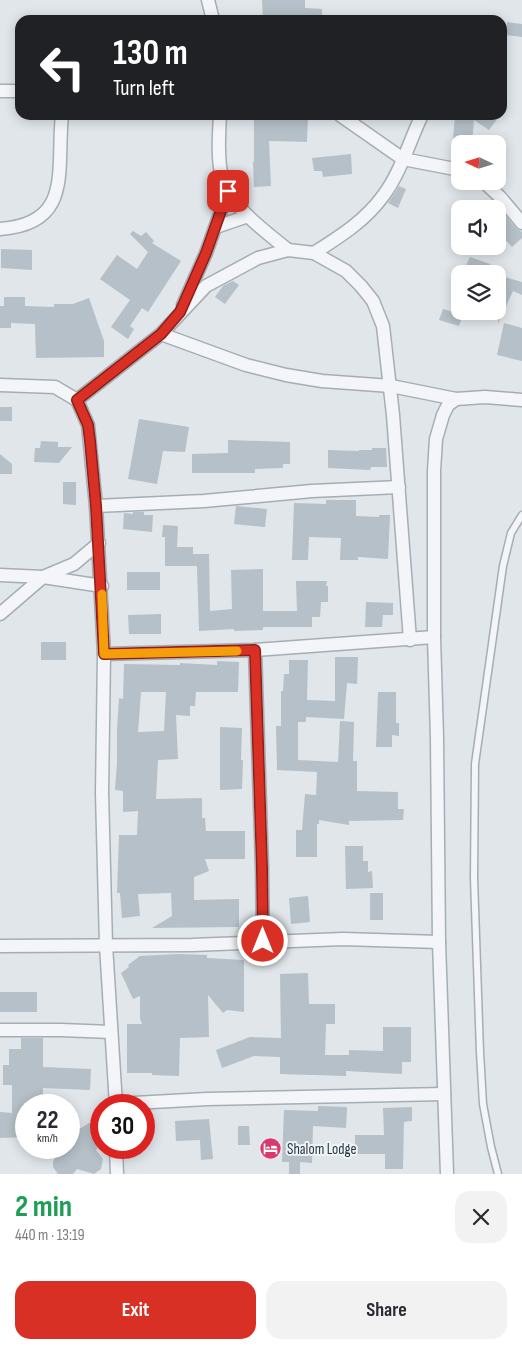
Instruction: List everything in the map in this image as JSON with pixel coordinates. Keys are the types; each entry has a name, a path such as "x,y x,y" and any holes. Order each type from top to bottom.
{"street":[{"path":"208,0 212,15"},
{"path":"0,91 15,91"},
{"path":"0,229 18,228 34,222 48,210 57,194 62,120"},
{"path":"220,120 222,175 228,191 248,216 288,250"},
{"path":"347,120 403,158 451,168"},
{"path":"314,253 367,215 383,196 394,178 420,120"},
{"path":"493,190 522,224"},
{"path":"180,312 216,227 228,191"},
{"path":"216,227 248,216"},
{"path":"77,400 161,334 206,286 258,258 288,250 314,253 346,271 361,286 372,301 382,326 390,386 410,640"},
{"path":"161,334 246,365 286,375 322,381 390,386 456,399 485,397 522,400"},
{"path":"0,385 55,387 77,400 88,425 102,586 104,654 102,793 106,945 115,1094"},
{"path":"448,1174 439,942 434,637 434,472 436,439 443,415 448,406 456,399"},
{"path":"96,506 204,501 312,491 399,487"},
{"path":"0,614 43,577 74,564 99,543"},
{"path":"0,575 43,577 102,586"},
{"path":"104,654 255,650 434,637"},
{"path":"255,650 263,941"},
{"path":"0,946 192,946 263,941 343,939 439,942"},
{"path":"0,1030 110,1032"},
{"path":"155,1102 444,1094"},
{"path":"116,1159 117,1174"}],"lane":[{"path":"498,1174 490,1147 483,1104 480,1052 474,878 475,764 503,566 512,533 522,515"}],"building":[{"path":"262,0 305,0 305,8 322,9 322,15 263,15"},
{"path":"507,22 522,24 522,37 507,35"},
{"path":"254,120 308,120 307,142 269,141 271,186 254,187"},
{"path":"455,120 474,120 473,135 453,135"},
{"path":"474,120 496,120 489,130"},
{"path":"351,154 352,174 323,177 322,171 314,171 312,158"},
{"path":"399,186 406,189 398,208 388,203"},
{"path":"506,216 522,232 522,238 512,247 506,241"},
{"path":"133,231 141,236 146,232 154,241 152,243 181,261 148,312 142,308 130,326 134,329 128,339 111,327 130,300 100,279 117,255 137,269 148,252 130,234"},
{"path":"1,249 32,250 32,270 1,268"},
{"path":"470,257 490,264 490,265 466,265"},
{"path":"506,277 522,282 522,295 513,291 506,306"},
{"path":"233,281 239,285 225,304 215,297 223,286"},
{"path":"4,297 25,297 25,306 54,307 54,304 73,304 89,298 104,341 104,357 36,358 35,324 11,323 11,328 0,328 0,306 4,306"},
{"path":"443,309 451,311 451,320 461,320 459,326 439,320"},
{"path":"504,323 522,328 522,361 497,355"},
{"path":"0,407 12,407 12,421 0,421"},
{"path":"139,419 189,427 185,452 163,451 157,484 128,479"},
{"path":"228,440 290,442 290,464 283,464 283,468 255,469 255,473 192,473 192,454 228,453"},
{"path":"41,441 58,442 58,447 72,447 59,463 34,462 35,448 40,448"},
{"path":"372,448 386,448 387,467 371,467 370,470 328,468 328,450 359,451 372,450"},
{"path":"0,454 12,464 12,474 0,474"},
{"path":"63,482 76,482 76,505 63,504"},
{"path":"326,500 356,500 356,516 379,517 379,515 390,515 388,559 358,557 358,560 340,560 341,538 309,537 308,560 292,560 294,503 326,504"},
{"path":"236,506 267,509 265,527 234,524"},
{"path":"133,512 144,512 144,515 153,515 152,532 123,529 124,513 133,514"},
{"path":"163,525 178,526 177,547 193,547 193,554 209,554 210,611 232,609 231,570 263,569 263,611 297,611 296,581 327,581 328,602 321,602 320,617 312,617 312,627 263,627 263,630 199,631 197,566 165,566 165,537 162,537"},
{"path":"127,572 160,572 160,590 127,590"},
{"path":"366,602 393,603 393,615 383,615 382,627 365,627"},
{"path":"161,614 161,634 129,634 128,615"},
{"path":"41,642 66,642 66,660 41,660"},
{"path":"335,657 358,657 357,684 347,683 344,719 306,717 306,722 298,722 298,760 338,762 340,721 354,722 353,761 357,761 357,791 398,792 398,809 404,809 403,820 349,821 349,825 319,820 319,824 317,824 317,857 296,857 296,830 302,830 305,794 316,795 317,772 277,770 276,726 281,726 281,691 283,691 284,674 289,674 289,660 308,660 307,700 335,701"},
{"path":"217,661 239,662 238,692 196,692 195,706 190,706 190,716 176,715 178,759 158,760 156,799 202,798 202,818 205,818 206,831 245,831 245,859 205,859 209,871 194,877 194,900 239,899 239,927 152,928 172,916 171,893 138,894 140,916 122,918 120,893 117,893 119,835 137,835 138,811 123,812 123,791 115,790 119,698 123,699 124,664 180,665 180,663 217,665","holes":["141,692 166,692 164,731 138,732"]},
{"path":"378,692 396,692 396,723 399,723 399,736 392,735 392,747 376,747"},
{"path":"220,727 242,728 242,789 220,790"},
{"path":"345,846 363,846 363,861 368,861 368,872 372,871 373,888 346,889"},
{"path":"370,893 383,893 383,920 370,920"},
{"path":"308,896 310,922 291,924 289,898"},
{"path":"207,955 207,958 244,960 244,1012 227,1010 223,1013 208,995 209,1037 180,1038 179,1076 127,1073 127,1024 142,1024 140,1018 140,996 133,999 121,973 140,956"},
{"path":"308,973 309,1004 335,1004 335,1024 326,1024 325,1055 349,1055 349,1050 383,1051 383,1027 411,1027 411,1062 402,1062 402,1074 346,1071 346,1076 280,1074 280,1057 254,1056 222,1068 216,1050 250,1037 281,1038 280,974"},
{"path":"0,992 37,992 37,1012 0,1012"},
{"path":"21,1038 43,1038 43,1067 91,1069 90,1090 43,1088 43,1094 15,1094 15,1137 0,1138 0,1112 12,1113 12,1085 3,1085 3,1065 9,1065 9,1049 21,1049"},
{"path":"318,1106 347,1107 346,1128 313,1126 312,1163 300,1162 300,1174 289,1174 289,1162 282,1162 284,1110 318,1111"},
{"path":"412,1107 412,1121 404,1122 403,1169 385,1169 385,1154 355,1154 355,1135 384,1135 383,1108"},
{"path":"209,1119 213,1159 201,1160 200,1140 176,1141 175,1121"},
{"path":"90,1123 90,1159 103,1159 101,1169 94,1174 77,1169 73,1174 58,1174 53,1167 54,1159 80,1159 80,1129"},
{"path":"238,1126 249,1126 250,1145 238,1145"}],"slow traffic":[{"path":"102,594 104,654 237,651"}],"place":[{"name":"Shalom Lodge","path":"271,1149"}],"route":[{"path":"228,191 206,253 180,312 161,334 77,400 88,425 90,441 102,586 104,654 255,650 263,941"}]}
